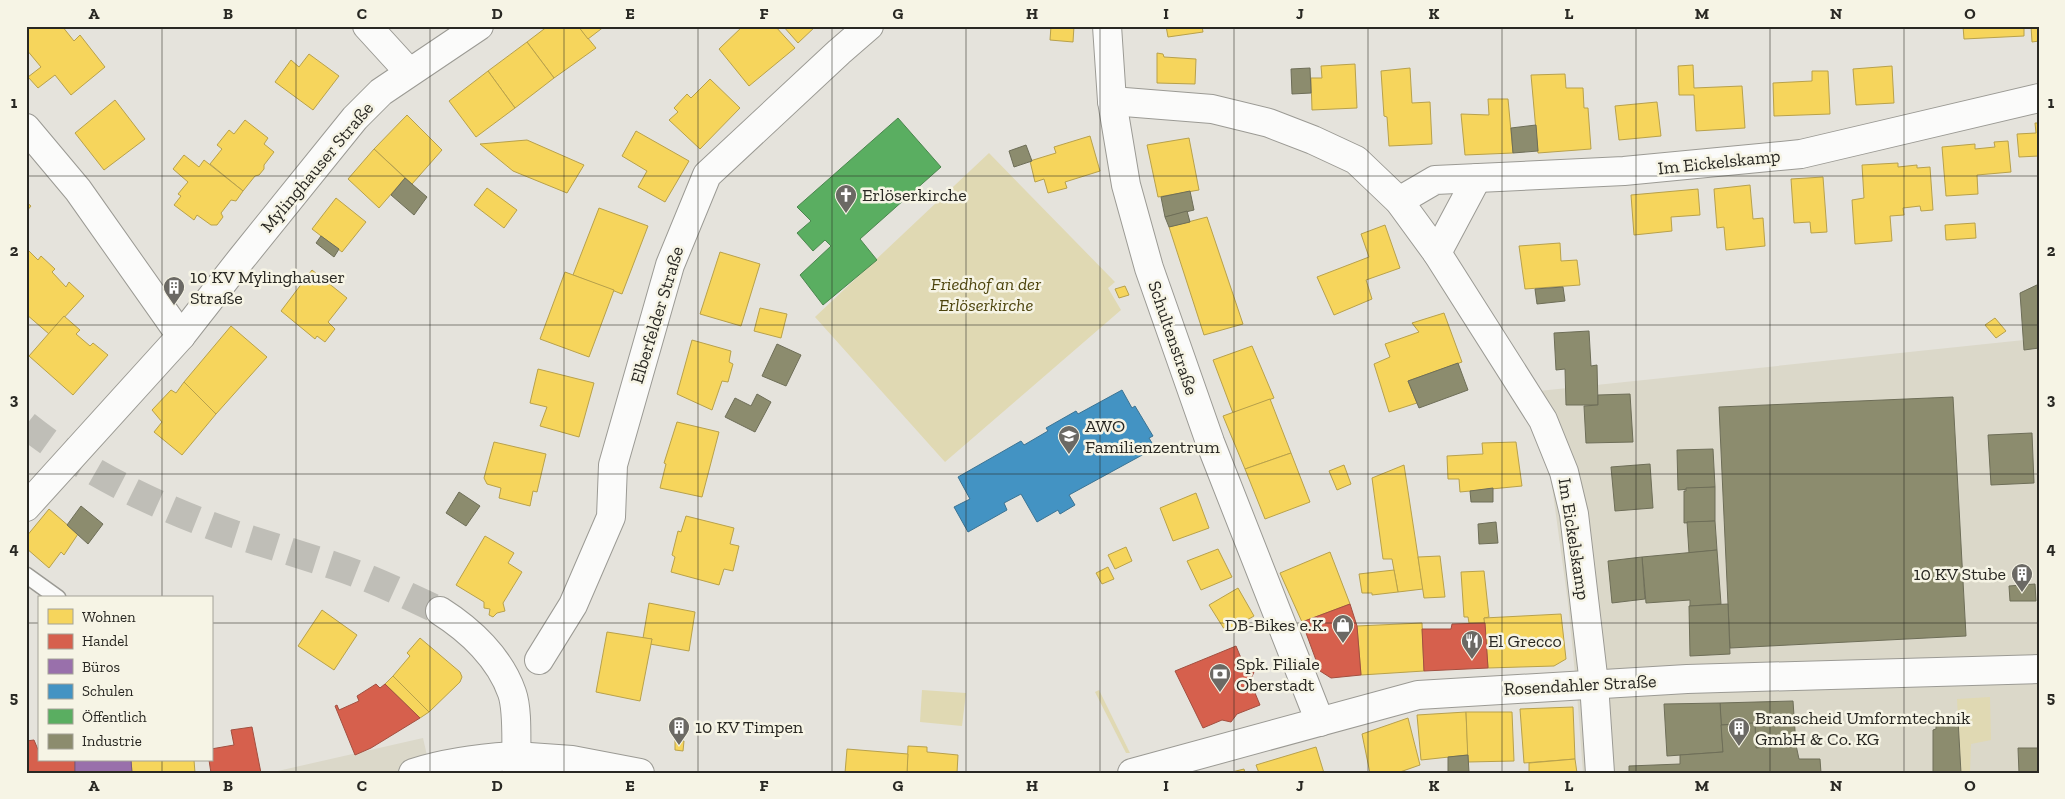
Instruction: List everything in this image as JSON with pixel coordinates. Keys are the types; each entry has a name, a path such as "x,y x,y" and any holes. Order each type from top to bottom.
{"street":[{"path":"367,26 409,72"},
{"name":"Mylinghauser Straße","path":"26,507 181,336 355,118 380,92 479,26"},
{"name":"Elberfelder Straße","path":"538,660 572,605 611,517 613,465 670,265 707,175 839,52 870,26"},
{"name":"Schultenstraße","path":"1108,26 1112,101 1126,185 1148,268 1210,442 1320,722"},
{"name":"Im Eickelskamp","path":"1399,201 1435,180 1624,171 1801,154 2039,98"},
{"name":"Im Eickelskamp","path":"1112,101 1212,109 1269,123 1313,140 1356,160 1399,201 1437,253 1543,420 1564,472 1574,514 1594,684 1600,773"},
{"path":"26,128 78,190 181,336"},
{"path":"1437,253 1477,178"},
{"path":"440,611 459,622 490,654 512,693 515,712 516,765"},
{"name":"Rosendahler Straße","path":"1132,773 1418,696 1687,679 2039,669"},
{"path":"413,773 444,763 476,758 516,765 572,760 640,773"}],"lane":[{"path":"26,575 55,596"}],"shaded area":[{"path":"2039,316 2039,773 1583,773 1568,603 1539,391 2024,340"},
{"path":"423,738 431,773 269,773"}],"green space":[{"name":"Friedhof an der Erlöserkirche","path":"989,153 1115,282 1108,288 1121,310 945,462 815,317"},
{"path":"922,690 966,693 962,726 920,722"},
{"path":"1099,690 1130,753 1126,753 1095,692"},
{"path":"1990,697 1991,740 1971,744 1970,773 1961,773 1957,699"}],"building: Wohnen":[{"path":"26,26 62,26 74,41 80,35 105,67 71,95 55,75 38,88 28,77 41,67 26,49"},
{"path":"548,26 578,26 596,48 554,78 527,42"},
{"path":"578,26 605,26 588,39"},
{"path":"743,26 775,26 795,48 749,86 719,49"},
{"path":"783,26 816,26 798,43"},
{"path":"1051,26 1074,26 1073,42 1050,40"},
{"path":"1166,26 1202,26 1203,32 1168,37"},
{"path":"1963,26 2024,26 2024,36 1964,39"},
{"path":"2031,26 2039,26 2039,41 2032,42"},
{"path":"527,42 554,78 515,108 488,71"},
{"path":"1157,53 1163,54 1164,57 1196,59 1195,84 1157,83"},
{"path":"309,54 339,76 313,110 275,82 291,60 299,67"},
{"path":"1355,64 1357,108 1312,110 1311,78 1322,78 1321,66"},
{"path":"1693,65 1694,88 1742,86 1745,128 1696,131 1694,95 1679,95 1678,66"},
{"path":"1892,66 1894,103 1856,105 1853,69"},
{"path":"1410,68 1412,103 1430,102 1432,144 1389,146 1387,117 1384,116 1381,71"},
{"path":"488,71 515,108 476,137 449,101"},
{"path":"1812,71 1828,71 1830,114 1774,116 1773,83 1812,81"},
{"path":"1565,74 1566,88 1583,88 1584,108 1588,108 1591,149 1538,153 1531,75"},
{"path":"710,79 740,108 700,149 669,120 678,112 674,108 687,94 691,98"},
{"path":"1488,99 1508,99 1513,153 1465,155 1461,114 1489,115"},
{"path":"115,100 145,139 104,170 75,133"},
{"path":"1657,102 1661,136 1619,140 1615,106"},
{"path":"407,115 442,150 412,184 374,149"},
{"path":"245,120 268,138 264,144 274,152 264,165 264,169 259,175 255,176 243,191 210,164 222,149 217,145 229,130 234,134"},
{"path":"2035,123 2039,123 2039,156 2019,157 2017,134 2036,133"},
{"path":"636,131 689,161 665,202 638,187 647,171 622,156"},
{"path":"1090,136 1100,171 1065,182 1067,188 1048,193 1044,179 1035,182 1030,161 1056,153 1054,147"},
{"path":"1189,138 1199,190 1158,197 1147,145"},
{"path":"527,140 584,165 567,193 513,171 480,144"},
{"path":"2008,141 2011,172 1977,175 1978,194 1946,196 1942,147 1975,144 1975,149 1995,147 1994,142"},
{"path":"374,149 405,178 379,208 348,179"},
{"path":"184,155 199,167 204,160 243,191 236,201 231,200 221,213 223,217 217,225 211,225 197,215 194,220 174,205 181,196 178,194 188,182 173,169"},
{"path":"1898,163 1898,167 1917,165 1917,168 1930,167 1933,210 1921,211 1920,206 1903,208 1904,215 1890,216 1892,241 1855,244 1852,200 1864,198 1862,165"},
{"path":"1823,177 1827,232 1811,233 1810,222 1794,223 1791,179"},
{"path":"1750,185 1753,219 1763,218 1765,246 1726,250 1724,227 1717,228 1714,189"},
{"path":"487,188 517,210 504,228 474,205"},
{"path":"1698,189 1700,215 1671,217 1672,231 1634,235 1631,195"},
{"path":"336,198 366,222 342,252 312,229"},
{"path":"26,202 31,206 26,212"},
{"path":"599,208 648,226 622,294 573,275"},
{"path":"1207,217 1243,324 1204,335 1169,227"},
{"path":"1975,223 1976,238 1946,240 1945,225"},
{"path":"1385,225 1400,268 1366,280 1372,299 1334,315 1317,277 1369,257 1361,234"},
{"path":"1560,243 1561,261 1577,260 1580,285 1525,289 1519,246"},
{"path":"26,248 38,260 41,256 55,269 52,272 66,287 69,282 84,296 49,334 26,314"},
{"path":"720,252 760,264 741,326 700,314"},
{"path":"312,270 347,298 328,322 335,329 325,342 317,336 315,339 281,311"},
{"path":"565,272 614,290 589,357 540,339"},
{"path":"1125,286 1129,295 1119,298 1115,289"},
{"path":"760,308 787,314 781,338 754,331"},
{"path":"1444,313 1462,362 1408,381 1417,403 1389,412 1374,364 1390,357 1385,344 1419,332 1412,323"},
{"path":"64,316 80,330 76,334 90,346 93,343 108,355 73,395 29,356"},
{"path":"1995,318 2006,331 1996,338 1985,325"},
{"path":"231,326 267,357 216,414 184,382"},
{"path":"692,340 731,351 729,362 733,364 728,382 722,381 712,410 677,394"},
{"path":"1252,346 1274,398 1233,413 1213,360"},
{"path":"538,369 594,383 579,437 540,426 547,407 530,403"},
{"path":"184,382 216,414 182,455 154,432 162,422 152,410 171,390 176,393"},
{"path":"1270,399 1291,453 1245,469 1223,416"},
{"path":"677,422 719,432 702,497 660,488 666,464 664,463"},
{"path":"494,442 546,454 537,492 533,491 530,506 499,498 501,488 487,484 484,478"},
{"path":"1516,442 1522,486 1460,492 1459,479 1448,479 1447,456 1483,454 1482,443"},
{"path":"1291,453 1310,502 1265,519 1245,469"},
{"path":"1344,465 1351,484 1337,490 1329,471"},
{"path":"1404,465 1423,589 1398,592 1392,559 1383,559 1372,478"},
{"path":"1196,493 1209,528 1173,541 1160,508"},
{"path":"49,509 78,534 64,555 61,552 49,568 26,548 26,537"},
{"path":"686,516 734,528 730,544 739,546 733,571 724,569 719,585 671,572 675,557 672,555 678,531 681,532"},
{"path":"485,536 514,553 508,563 522,572 503,603 505,611 497,613 493,617 489,615 490,609 484,608 484,602 456,585"},
{"path":"1126,547 1132,561 1115,569 1108,555"},
{"path":"1218,549 1232,577 1201,590 1187,561"},
{"path":"1330,552 1350,604 1302,622 1280,573"},
{"path":"1440,556 1445,597 1424,598 1418,557"},
{"path":"1108,567 1114,579 1102,584 1096,573"},
{"path":"1394,570 1398,592 1372,595 1372,593 1362,593 1359,574"},
{"path":"1484,571 1489,617 1484,618 1485,623 1469,623 1468,617 1464,617 1461,572"},
{"path":"1238,588 1254,616 1226,632 1209,605"},
{"path":"649,603 695,612 689,651 650,644 652,639 643,638"},
{"path":"322,610 357,635 334,670 298,646"},
{"path":"1561,614 1566,659 1554,666 1488,668 1484,618"},
{"path":"1422,623 1424,671 1361,675 1357,626"},
{"path":"607,632 652,639 640,701 596,692"},
{"path":"420,638 460,672 462,677 460,682 429,712 393,676 410,656 407,653"},
{"path":"393,676 429,712 420,718 385,684"},
{"path":"1573,707 1575,759 1524,763 1520,709"},
{"path":"1466,712 1468,755 1421,760 1417,715"},
{"path":"1466,712 1512,712 1514,761 1468,762"},
{"path":"1408,718 1420,765 1397,773 1370,773 1362,734"},
{"name":"10 KV Timpen","path":"675,740 684,741 683,751 675,750"},
{"path":"908,746 927,747 927,752 958,755 957,773 907,773"},
{"path":"1316,747 1324,773 1259,773 1256,765"},
{"path":"847,749 908,754 907,773 845,773"},
{"path":"1575,759 1577,773 1529,773 1529,763"},
{"path":"131,762 194,762 195,773 132,773"},
{"path":"1244,769 1245,773 1228,773"}],"building: Handel":[{"path":"1350,604 1357,626 1361,675 1331,678 1320,671 1302,622"},
{"path":"1485,623 1488,668 1424,671 1422,629 1451,629 1452,624"},
{"name":"Spk. Filiale Oberstadt","path":"1236,646 1246,670 1254,672 1250,681 1260,705 1237,714 1231,722 1222,720 1203,728 1175,671"},
{"path":"376,684 380,688 385,684 420,718 371,748 355,755 335,706 337,705 339,710 359,701 357,696"},
{"path":"252,727 261,773 211,773 209,762 212,762 212,749 234,745 231,730"},
{"path":"34,740 38,750 38,762 75,762 75,773 26,773 26,741"}],"building: Büros":[{"path":"75,762 131,762 132,773 75,773"}],"building: Schulen":[{"name":"AWO Familienzentrum","path":"1122,390 1132,408 1135,406 1153,436 1149,438 1155,448 1069,495 1075,505 1060,514 1058,510 1037,522 1021,494 1004,503 1007,510 968,532 954,507 970,499 958,477 1021,441 1024,445 1048,431 1046,428 1076,411 1078,414"}],"building: Öffentlich":[{"name":"Erlöserkirche","path":"898,118 941,167 860,239 877,260 823,305 800,275 831,246 825,240 813,251 797,233 811,221 797,207"}],"building: Industrie":[{"path":"1310,68 1311,93 1292,94 1291,69"},
{"path":"1536,125 1538,151 1513,153 1511,128"},
{"path":"1026,145 1032,161 1014,167 1009,151"},
{"path":"405,178 427,197 414,215 391,195"},
{"path":"1190,191 1194,210 1165,217 1161,197"},
{"path":"1187,211 1190,222 1169,227 1165,217"},
{"path":"321,236 339,249 334,257 316,243"},
{"path":"2039,284 2039,348 2024,350 2020,293"},
{"path":"1563,287 1565,301 1537,304 1535,289"},
{"path":"1589,331 1591,366 1597,365 1598,405 1566,405 1565,369 1556,370 1554,333"},
{"path":"777,344 801,355 786,386 762,376"},
{"path":"1458,363 1468,390 1419,408 1408,381"},
{"path":"757,394 771,402 755,432 725,417 735,398 751,406"},
{"path":"1630,394 1633,442 1586,443 1584,406 1598,405 1598,395"},
{"path":"1953,397 1966,636 1730,648 1719,407"},
{"path":"2032,433 2034,483 1991,485 1988,435"},
{"path":"1713,449 1715,487 1678,490 1677,450"},
{"path":"1650,464 1653,508 1615,511 1611,467"},
{"path":"1715,487 1715,521 1684,523 1684,491 1686,491 1686,488"},
{"path":"1493,488 1493,502 1471,502 1470,491"},
{"path":"459,492 480,506 466,526 446,513"},
{"path":"81,506 103,524 88,544 67,525"},
{"path":"1715,521 1717,550 1689,553 1687,522"},
{"path":"1496,522 1498,543 1479,544 1478,524"},
{"path":"1717,550 1721,604 1690,606 1690,600 1646,603 1642,557"},
{"path":"1642,557 1645,599 1612,603 1608,561"},
{"name":"10 KV Stube","path":"2035,584 2036,601 2010,601 2009,586"},
{"path":"1728,604 1730,654 1690,656 1689,606"},
{"path":"1793,701 1796,745 1756,748 1755,723 1721,725 1720,703"},
{"path":"1720,703 1723,752 1667,756 1664,704"},
{"path":"1936,719 1958,719 1961,773 1933,773 1933,730 1936,729"},
{"name":"Branscheid Umformtechnik GmbH & Co. KG","path":"1755,723 1756,748 1796,745 1799,759 1820,759 1821,773 1629,773 1629,766 1680,764 1680,755 1723,752 1721,725"},
{"path":"2018,748 2039,748 2039,773 2019,773"},
{"path":"1468,755 1469,773 1448,773 1448,757"}],"tunnel":[{"path":"26,425 74,459 152,501 206,524 348,571 440,611"}],"place":[{"name":"Erlöserkirche","path":"846,214"},
{"name":"10 KV Mylinghauser Straße","path":"174,306"},
{"name":"AWO Familienzentrum","path":"1069,455"},
{"name":"10 KV Stube","path":"2022,593"},
{"name":"DB-Bikes e.K.","path":"1343,644"},
{"name":"El Grecco","path":"1472,660"},
{"name":"Spk. Filiale Oberstadt","path":"1220,693"},
{"name":"10 KV Timpen","path":"679,746"},
{"name":"Branscheid Umformtechnik GmbH & Co. KG","path":"1739,747"}]}
